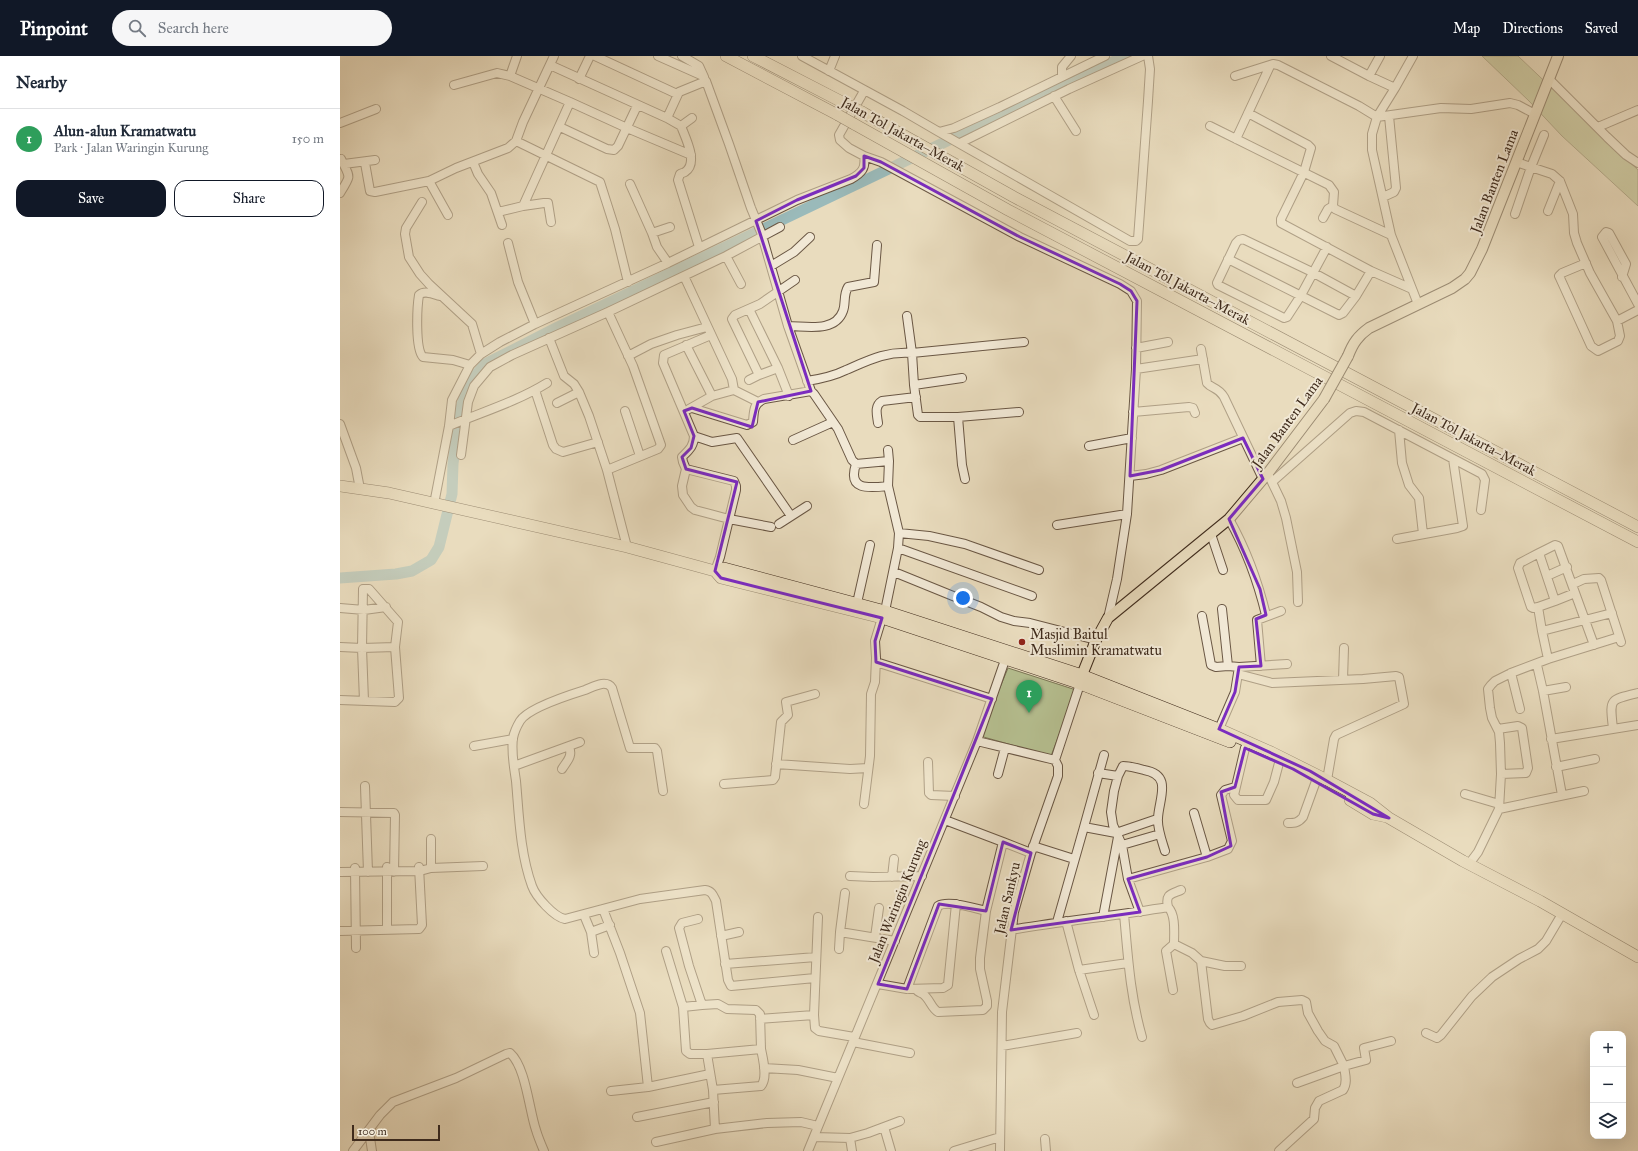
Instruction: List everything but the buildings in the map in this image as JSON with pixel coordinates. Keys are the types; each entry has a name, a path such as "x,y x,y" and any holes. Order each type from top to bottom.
{"highway":[{"name":"Jalan Tol Jakarta–Merak","path":"726,56 890,143 1008,210 1638,542"},
{"name":"Jalan Tol Jakarta–Merak","path":"753,56 862,112 1021,201 1638,527"},
{"path":"340,486 389,494 627,547 715,571 724,568 857,603 884,615 1005,660 1081,679 1279,763 1316,781 1373,814 1389,818"},
{"path":"715,571 721,578 884,615 1081,679 1219,729 1271,752 1370,803 1389,818 1469,864 1638,957"}],"main road":[{"name":"Jalan Banten Lama","path":"1081,679 1096,640 1108,618 1229,519 1268,478 1324,399 1348,356 1353,343 1359,335 1392,315 1452,288 1465,279 1470,273 1482,249 1558,56"}],"street":[{"path":"510,76 517,56"},
{"path":"365,163 370,190 372,192 429,180 508,148 516,141 538,88 554,56"},
{"path":"579,79 590,56"},
{"path":"595,56 677,94"},
{"path":"658,56 704,78"},
{"path":"682,56 699,66 704,78 762,235 779,290 788,326 811,391 842,436 852,460 856,464"},
{"path":"802,56 958,142 1130,241 1136,241 1138,239 1150,69 1148,56"},
{"path":"829,71 835,56"},
{"path":"1062,76 1062,67 1071,56"},
{"path":"941,133 1000,107 1105,56"},
{"path":"958,142 1142,56"},
{"path":"1331,56 1395,88"},
{"path":"1369,76 1380,56"},
{"path":"1412,56 1377,117 1372,134 1372,150 1391,235 1418,304"},
{"path":"1235,76 1273,64 1278,65 1359,106 1377,117 1441,108 1471,109 1510,103 1518,105 1535,114"},
{"path":"550,65 637,106 667,118 681,126 691,155 691,161 686,171 680,174 678,180 699,247"},
{"path":"1236,139 1270,66"},
{"path":"454,85 497,73 510,76 691,155"},
{"path":"667,118 677,94 704,78"},
{"path":"1550,79 1626,155 1638,163"},
{"path":"864,91 839,136 840,140 844,144 864,156 894,168 1020,237 1127,288 1138,301 1136,369 1127,514 1108,618"},
{"path":"1054,96 1076,131"},
{"path":"523,206 570,102"},
{"path":"560,127 607,149 614,150 618,146 637,106"},
{"path":"340,123 376,109"},
{"path":"1598,128 1638,110"},
{"path":"1248,113 1311,148 1304,172 1281,219 1281,223 1371,271 1412,289"},
{"path":"1383,197 1396,190 1388,116"},
{"path":"681,126 692,118"},
{"path":"1210,126 1329,185 1334,192 1333,206 1335,209 1357,221 1391,235"},
{"path":"1515,214 1531,167 1544,136"},
{"path":"516,141 600,182 615,229 628,282"},
{"path":"461,455 457,422 452,400 470,365 481,354 500,342 535,324 628,282 699,247 757,222 797,200 856,176 864,168 864,156"},
{"path":"340,193 349,179 349,175 342,161 365,163 375,160"},
{"path":"473,162 478,174 491,193 502,226"},
{"path":"1516,162 1552,174 1560,181 1573,214 1577,243 1617,321 1620,340 1598,350 1591,346 1560,281 1560,276 1562,273 1586,263"},
{"path":"429,180 448,215"},
{"path":"1548,211 1560,181"},
{"path":"630,184 657,247 668,263"},
{"path":"422,202 406,228 405,234 410,257 420,274 472,324 481,354"},
{"path":"498,212 523,206 548,203 551,222"},
{"path":"1323,218 1328,209 1333,206"},
{"path":"1377,228 1386,214"},
{"path":"652,233 670,227"},
{"path":"435,504 457,422 468,402 474,386 490,367 726,256 762,235 780,227"},
{"path":"1622,277 1626,268 1624,259 1610,233 1606,232 1602,237 1622,277 1638,304"},
{"path":"771,266 794,252 810,237"},
{"path":"1327,247 1312,272 1289,315 1284,318 1218,285 1217,279 1236,243 1243,239 1312,272 1356,296"},
{"path":"508,243 518,282 535,324"},
{"path":"788,326 825,326 838,319 843,311 845,291 848,287 874,282 877,245"},
{"path":"726,256 741,284"},
{"path":"1228,259 1340,315 1345,311 1356,296 1371,271"},
{"path":"684,276 732,379 734,390"},
{"path":"758,375 733,321 733,318 766,300 795,280"},
{"path":"442,296 428,293 422,293 419,295 417,330 420,353 423,357 457,361 470,365"},
{"path":"749,310 778,368 788,396"},
{"path":"1617,321 1638,310"},
{"path":"607,470 658,449 660,443 628,356 608,312"},
{"path":"907,316 912,353 914,385 920,417 958,417 1019,412"},
{"path":"628,356 651,344 677,335 696,331 707,326"},
{"path":"711,335 664,355 663,358 663,363 688,409 694,436 694,442 691,448 682,457 686,469 682,486 683,495 687,502 695,510 729,519 775,525 807,506"},
{"path":"549,338 566,379 574,384 579,392 598,442 607,470 627,547"},
{"path":"807,381 846,371 873,358 903,352 912,353 1024,342"},
{"path":"1136,348 1168,342"},
{"path":"686,345 712,396"},
{"path":"1201,349 1208,383 1210,386 1218,389 1224,397 1243,438 1281,501 1286,518 1296,572 1298,602"},
{"path":"1136,369 1203,359"},
{"path":"749,380 778,368"},
{"path":"914,385 962,378"},
{"path":"457,422 488,412 547,384"},
{"path":"535,390 556,449 563,452 598,442"},
{"path":"688,409 712,396 734,390 758,402"},
{"path":"688,409 747,425 753,422 755,405 758,402 764,399 811,391"},
{"path":"557,403 579,392"},
{"path":"878,424 876,407 878,403 882,401 916,397"},
{"path":"1133,412 1189,407 1193,408 1195,413"},
{"path":"625,411 640,456"},
{"path":"1268,478 1350,413 1356,411 1364,412 1484,475 1485,480 1481,510"},
{"path":"958,417 962,465 965,479"},
{"path":"793,440 833,422"},
{"path":"340,424 342,435 356,468 360,489"},
{"path":"1399,430 1402,463 1409,485 1419,498 1423,534"},
{"path":"694,436 710,442 737,438 791,516"},
{"path":"1089,446 1132,438"},
{"path":"1130,476 1161,470 1243,438"},
{"path":"864,804 870,746 871,694 874,687 876,662 875,641 884,615 898,548 899,533 888,486 888,450"},
{"path":"1397,539 1463,526 1452,459"},
{"path":"856,464 889,461"},
{"path":"856,464 854,471 857,484 869,488 888,486"},
{"path":"686,469 734,481 736,486 720,557 715,571"},
{"path":"1057,524 1127,514"},
{"path":"1229,519 1240,539 1260,590 1266,615"},
{"path":"899,533 929,536 965,544 1039,570"},
{"path":"1211,534 1223,570"},
{"path":"857,603 870,545"},
{"path":"1575,593 1538,608 1531,607 1518,568 1520,563 1555,545 1558,546 1567,567 1594,645"},
{"path":"898,548 1032,596"},
{"path":"1540,553 1555,601"},
{"path":"1547,576 1567,567"},
{"path":"894,572 981,607 1001,617 1014,621 1030,622 1096,640"},
{"path":"1469,864 1478,852 1499,807 1501,774 1500,743 1498,729 1492,718 1488,689 1495,680 1537,665 1548,659 1594,645 1620,640 1602,583 1599,578 1584,579 1573,584"},
{"path":"340,700 364,701 395,702 399,698 395,648 398,622 386,607 369,589 366,588 363,590 364,610 362,648 364,701"},
{"path":"340,608 364,610 386,607"},
{"path":"1538,608 1548,659"},
{"path":"1222,609 1228,666"},
{"path":"1261,666 1256,621 1258,618 1281,611"},
{"path":"1542,631 1612,613"},
{"path":"1202,616 1211,665 1216,668 1228,666 1272,683 1397,676 1400,679 1404,704 1336,735 1327,780"},
{"path":"340,647 395,648"},
{"path":"1343,680 1344,648"},
{"name":"Jalan Waringin Kurung","path":"808,1151 955,796 977,741 1005,660"},
{"path":"876,662 992,699"},
{"path":"1238,670 1287,664"},
{"path":"1537,665 1562,795"},
{"path":"1219,729 1235,692 1238,670"},
{"path":"1512,673 1520,709"},
{"name":"Jalan Sankyu","path":"1000,1151 1002,1012 1014,912 1032,850 1058,776 1058,766 1055,760 1081,679"},
{"path":"664,791 657,751 651,747 630,748 610,685 605,684 597,686 534,710 520,721 513,739 514,766 526,866 532,888 543,903 560,918 565,919 640,899 705,890 712,893 716,901 729,985 732,987 815,978"},
{"path":"1543,691 1566,687"},
{"path":"1613,729 1610,706 1613,702 1622,697 1638,693"},
{"path":"724,784 773,780 781,722 787,717 788,713 786,702 815,694"},
{"path":"1551,739 1638,725"},
{"path":"1498,729 1518,726 1522,728 1528,768 1526,773 1501,774"},
{"path":"474,746 513,739"},
{"path":"977,741 1055,760"},
{"path":"514,766 580,742"},
{"path":"562,768 572,753 569,747"},
{"path":"998,774 1005,748"},
{"path":"1245,748 1235,787 1234,795 1238,800 1266,800 1274,782 1279,763"},
{"path":"1057,922 1104,755"},
{"path":"1556,767 1595,759"},
{"path":"928,762 929,793 931,795 955,796"},
{"path":"776,764 843,769 868,768"},
{"path":"1140,912 1128,879 1122,845 1113,825 1111,806 1121,767 1126,766 1150,771 1158,775 1161,780 1162,798 1157,819 1165,851"},
{"path":"1098,773 1118,776"},
{"path":"1288,823 1300,821 1303,817 1316,781"},
{"path":"365,786 368,870"},
{"path":"1128,879 1207,857 1228,849 1231,846 1232,841 1221,795 1225,790 1235,787"},
{"path":"1465,794 1499,807 1584,791"},
{"path":"340,812 394,813 395,815 387,930"},
{"path":"1194,813 1207,857"},
{"path":"1084,827 1117,835 1157,819"},
{"path":"945,820 1003,842 1074,859"},
{"path":"1122,845 1160,834"},
{"path":"1103,917 1117,835"},
{"path":"340,931 421,928 424,869 431,839"},
{"path":"911,989 924,994 934,1009 938,1012 985,1009 987,1001 980,969 980,958 986,911 1003,842"},
{"path":"892,877 894,859"},
{"path":"340,868 368,870 483,866"},
{"path":"340,872 355,870"},
{"path":"355,870 356,948"},
{"path":"850,876 922,876"},
{"path":"1174,944 1173,918 1166,900 1168,897 1181,890"},
{"path":"839,949 845,893"},
{"path":"911,989 938,906 941,904 956,904 986,911"},
{"path":"878,984 911,989 943,988 948,985 956,904"},
{"path":"1011,930 1057,922 1103,917 1168,907"},
{"path":"875,937 879,908"},
{"path":"603,909 610,925 640,1013 648,1087"},
{"path":"1124,914 1133,1002 1142,1036"},
{"path":"1426,1033 1436,1038 1441,1035 1472,996 1492,977 1519,959 1538,949 1546,941 1562,914"},
{"path":"584,915 590,932 594,952"},
{"path":"818,916 815,978 815,1027 818,1030 854,1040 910,1053"},
{"path":"698,919 682,923 679,928 689,966 702,1005"},
{"path":"1066,921 1079,970 1094,1015"},
{"path":"590,932 610,925"},
{"path":"721,936 739,932"},
{"path":"840,932 895,941"},
{"path":"1174,944 1192,952 1200,961 1210,1023 1216,1024 1278,1002 1302,1000 1307,1005 1308,1013 1318,1031 1325,1041 1334,1046 1344,1066 1345,1087 1342,1090 1318,1101 1315,1108 1314,1119 1279,1151"},
{"path":"1173,990 1166,951 1174,944"},
{"path":"666,951 683,1007 686,1051 690,1054 707,1054 761,1049"},
{"path":"725,964 816,957"},
{"path":"1200,961 1225,966 1241,966"},
{"path":"1079,970 1128,964"},
{"path":"683,1007 718,1004 727,1009 756,1010 760,1014 764,1084 761,1086 713,1090"},
{"path":"760,1019 814,1015"},
{"path":"1002,1046 1077,1033"},
{"path":"1297,1083 1344,1066 1366,1060 1364,1048 1391,1041"},
{"path":"353,1151 380,1115 393,1102 456,1078 510,1053 525,1082 536,1130 544,1151"},
{"path":"707,1054 713,1090 715,1129"},
{"path":"764,1068 798,1070 838,1078"},
{"path":"611,1091 648,1087 710,1074"},
{"path":"637,1117 714,1102"},
{"path":"814,1137 850,1138 900,1121"},
{"path":"656,1142 715,1129 767,1123 801,1122 818,1126"},
{"path":"884,1127 891,1151"},
{"path":"369,1131 372,1151"},
{"path":"954,1151 1000,1137"},
{"path":"850,1138 852,1151"},
{"path":"1045,1138 1046,1151"}],"highlighted area":[{"path":"864,156 881,162 1020,237 1120,284 1131,291 1137,301 1130,476 1161,470 1243,438 1263,479 1229,519 1260,589 1266,615 1256,619 1261,666 1239,667 1235,692 1219,729 1310,771 1389,818 1373,814 1293,769 1245,748 1235,787 1221,792 1231,846 1207,857 1128,879 1140,912 1011,930 1031,853 1003,842 986,911 939,904 907,989 878,984 992,699 876,662 875,641 882,618 721,578 715,571 737,482 686,469 682,457 691,448 694,436 684,411 692,408 752,427 758,402 811,391 756,221 797,200 856,176 864,168"}],"green space":[{"path":"1482,56 1518,56 1638,170 1638,206 1562,136 1529,101"},
{"path":"1008,668 1076,690 1051,756 980,736"}],"waterway":[{"path":"340,578 396,574 412,571 431,560 439,547 452,494 453,464 459,414 465,395 475,376 485,364 558,327 1125,56"}],"place":[{"name":"Masjid Baitul Muslimin Kramatwatu","path":"1022,642"},
{"name":"Alun-alun Kramatwatu","path":"1029,713"}]}
